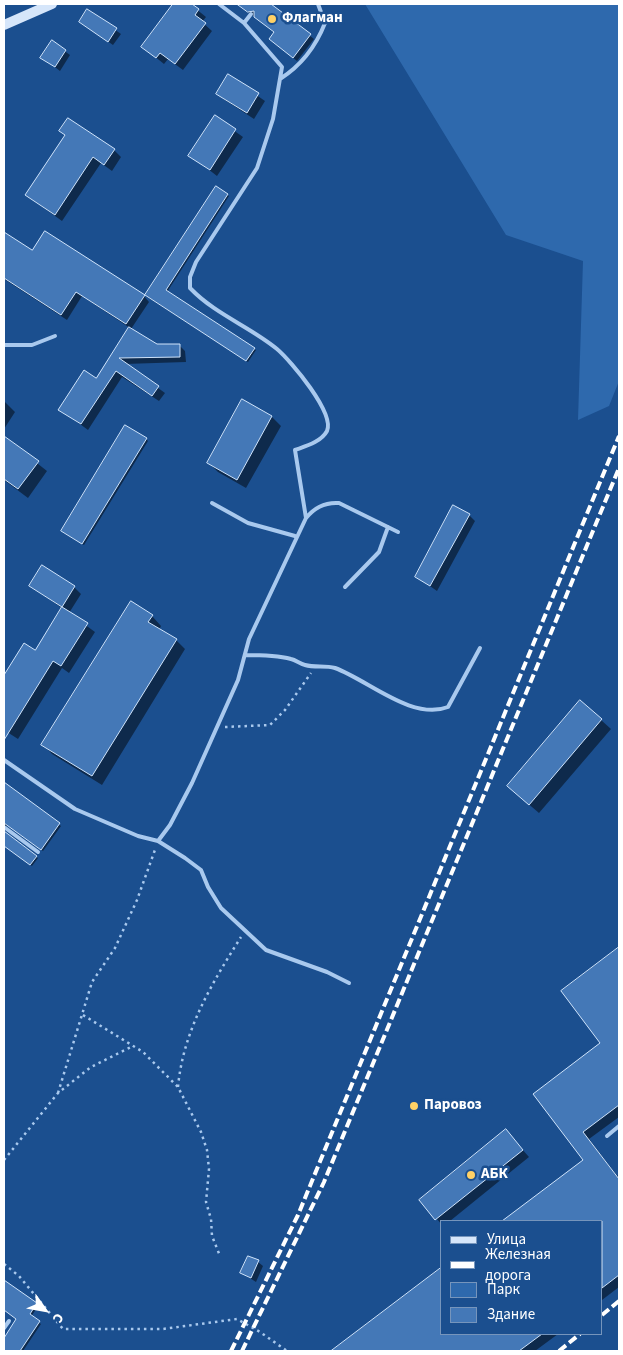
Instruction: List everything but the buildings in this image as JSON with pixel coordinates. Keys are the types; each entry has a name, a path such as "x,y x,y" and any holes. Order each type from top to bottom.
{"main road":[{"path":"4,24 52,4"}],"lane":[{"path":"219,4 244,24 282,67 273,119 257,168 196,262 190,277 190,288 206,304 278,350 308,384 327,414 328,429 321,439 295,450 306,518"},
{"path":"280,78 296,69 318,41 325,23 318,4"},
{"path":"244,24 251,14"},
{"path":"4,345 32,346 55,336"},
{"path":"158,841 174,816 238,680 250,639 295,536 306,518 312,511 329,502 339,503 398,532"},
{"path":"212,503 248,523 295,536"},
{"path":"345,587 379,552 388,527"},
{"path":"245,655 291,659 306,665 335,668 375,691 409,706 438,711 448,707 480,648"},
{"path":"4,760 75,808 138,836 158,841 201,870 208,887 221,908 266,950 327,972 349,983"},
{"path":"4,827 38,852"},
{"path":"607,1136 619,1126"},
{"path":"4,1328 9,1321"}],"path":[{"path":"216,728 270,725 300,690 315,665"},
{"path":"58,1093 92,982 115,948 137,900 158,841"},
{"path":"178,1087 180,1065 202,1002 244,931"},
{"path":"83,1015 132,1047 143,1052 157,1063 178,1087 201,1132 207,1150 209,1169 206,1202 211,1219 212,1236 220,1256"},
{"path":"4,1160 58,1093 91,1067 132,1047"},
{"path":"4,1264 19,1276 63,1329 163,1330 237,1319 287,1351"}],"green space":[{"path":"365,4 619,4 619,381 609,406 578,420 583,261 506,235"}],"railway":[{"path":"231,1351 298,1215 619,436"},
{"path":"242,1351 324,1182 619,468"},
{"path":"603,1314 619,1301"},
{"path":"559,1351 579,1335"}],"place":[{"name":"Флагман","path":"272,19"},
{"name":"Паровоз","path":"414,1106"},
{"name":"АБК","path":"471,1175"}]}
